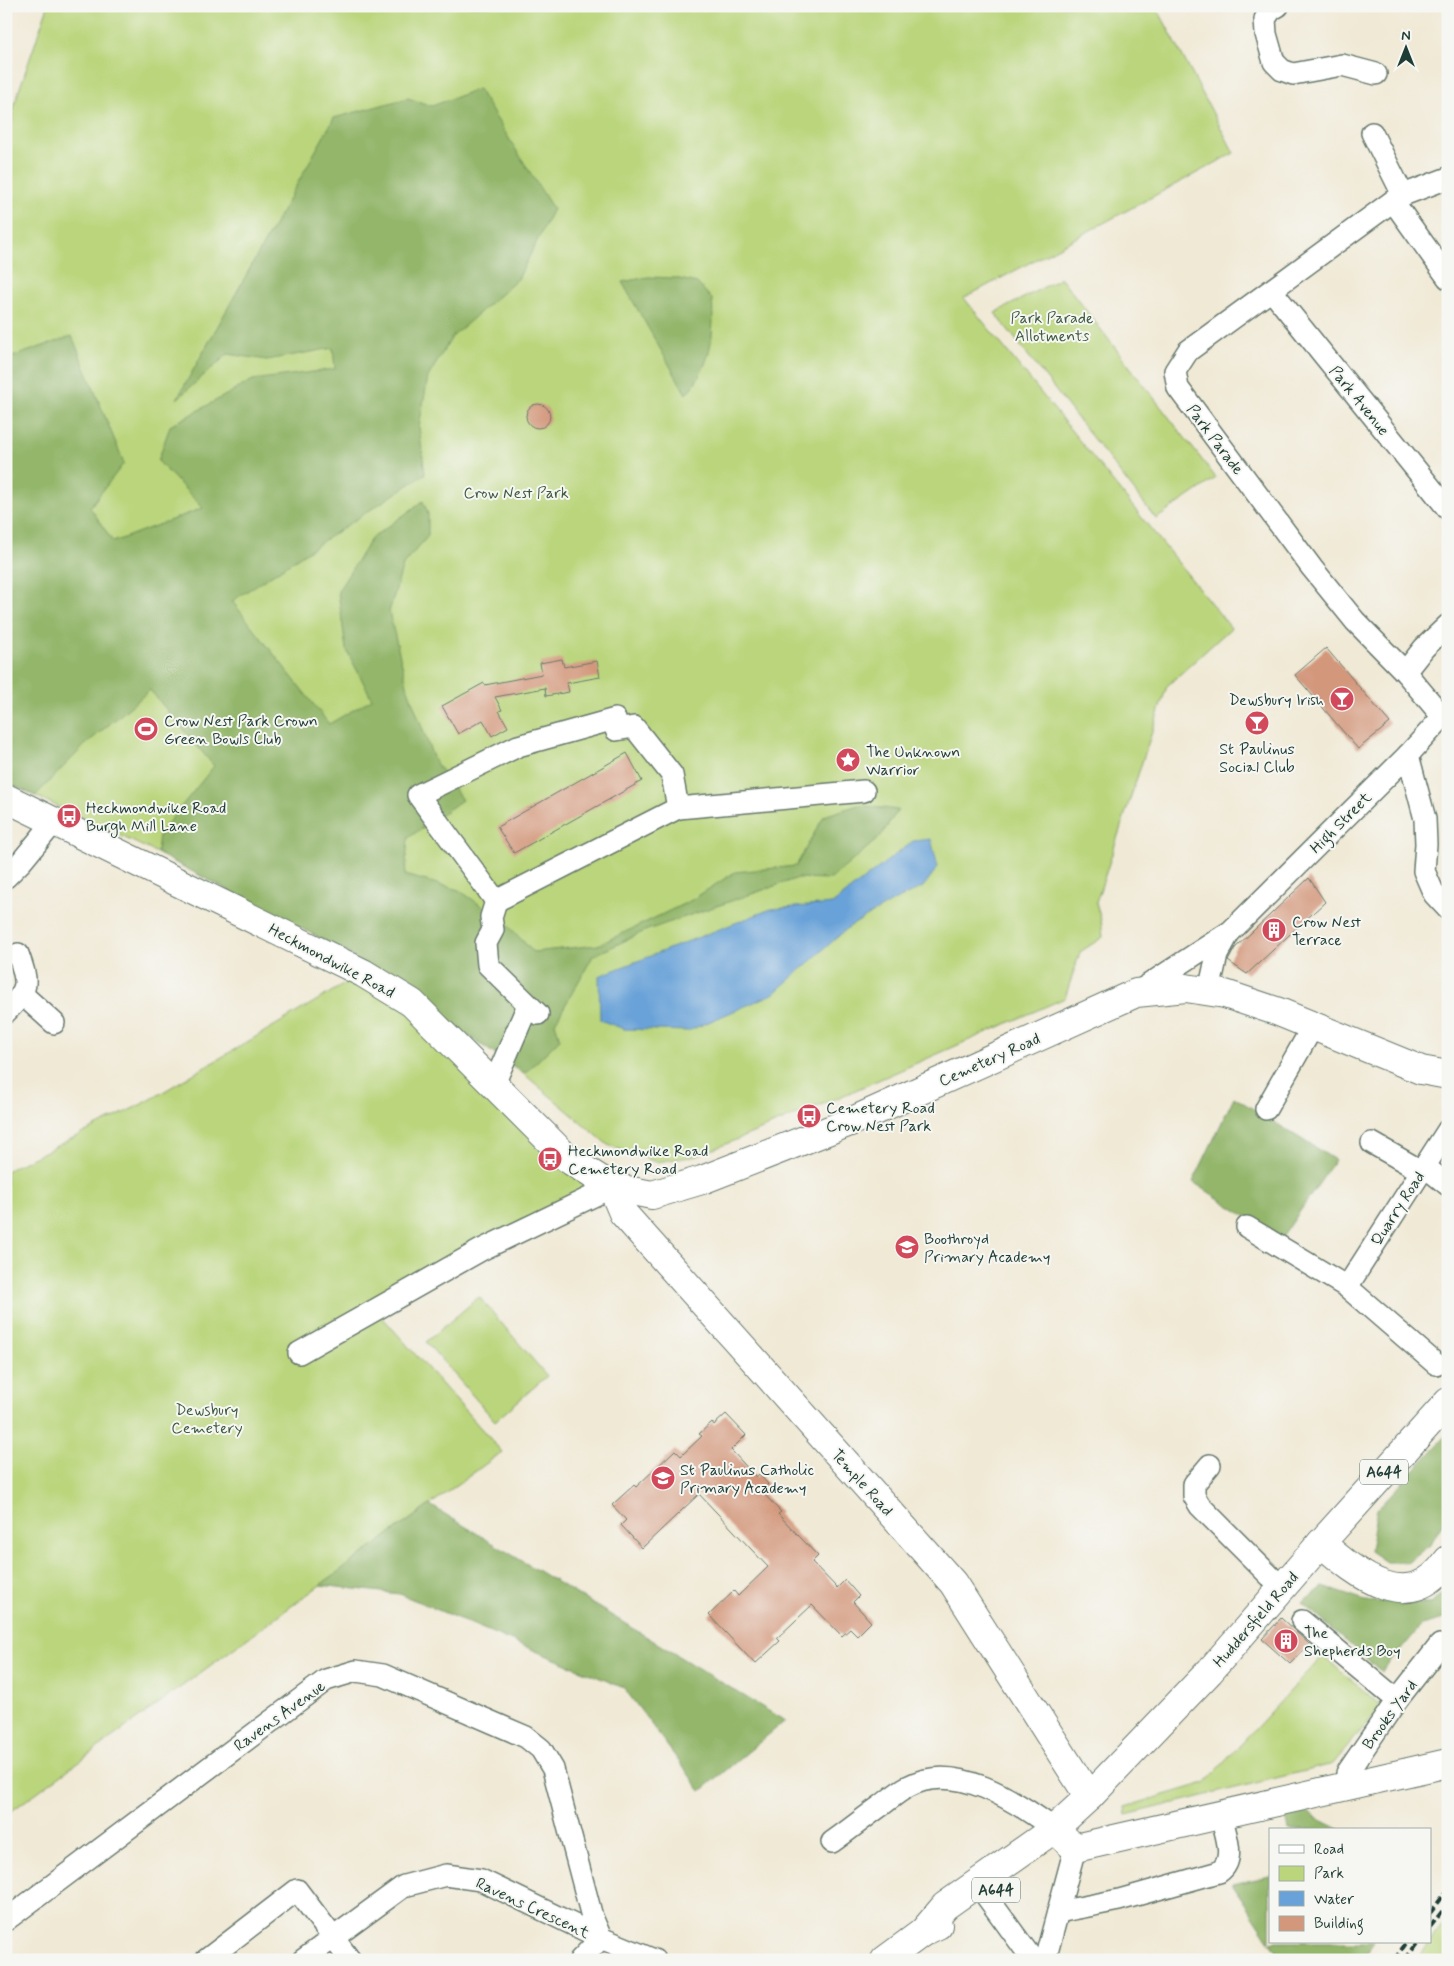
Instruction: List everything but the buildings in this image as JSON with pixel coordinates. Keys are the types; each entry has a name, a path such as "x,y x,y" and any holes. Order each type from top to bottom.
{"main road":[{"name":"Heckmondwike Road","path":"6,798 363,972 412,1003 568,1159 612,1187"},
{"name":"Cemetery Road","path":"612,1187 652,1195 702,1180 850,1122 1136,993 1186,988 1225,994 1274,1010 1421,1070 1448,1075"},
{"name":"Temple Road","path":"612,1187 623,1213 953,1583 1089,1797"},
{"name":"Huddersfield Road","path":"923,1932 945,1906 1054,1829 1089,1797 1210,1671 1321,1542 1448,1402"},
{"path":"1321,1542 1350,1568 1384,1586 1401,1588 1432,1580 1448,1560"},
{"path":"1054,1829 1075,1848 1448,1764"},
{"name":"Huddersfield Road","path":"886,1960 923,1932 974,1907 987,1897 1030,1862 1054,1829"}],"street":[{"path":"1278,6 1271,10 1265,19 1266,34 1274,62 1282,70 1293,74 1342,65 1376,74"},
{"path":"1372,133 1398,198 1448,278"},
{"name":"Park Parade","path":"1445,713 1355,621 1312,568 1178,388 1175,371 1188,351 1398,198 1448,178"},
{"name":"Park Avenue","path":"1272,291 1448,509"},
{"path":"1406,672 1424,648 1448,625"},
{"name":"High Street","path":"1136,993 1231,931 1408,755 1445,713"},
{"path":"496,901 418,795 518,746 615,724 634,727 672,775 678,808"},
{"path":"1408,755 1426,819 1424,871 1434,894 1448,909"},
{"path":"494,1084 533,1010 488,965 486,943 493,930 491,917 496,901 678,808 864,791"},
{"path":"6,877 54,822"},
{"name":"High Street","path":"1209,991 1216,955 1231,931"},
{"path":"6,1012 23,995 26,974 18,954"},
{"path":"23,995 54,1023"},
{"path":"1266,1108 1313,1026"},
{"name":"Quarry Road","path":"1347,1287 1448,1130"},
{"path":"1372,1143 1423,1169 1448,1186"},
{"path":"299,1353 481,1250 612,1187"},
{"path":"1247,1227 1347,1287 1436,1364"},
{"path":"1210,1465 1194,1484 1194,1496 1200,1506 1282,1588"},
{"path":"1302,1621 1397,1700"},
{"name":"Brooks Yard","path":"1350,1786 1347,1773 1397,1700 1440,1645"},
{"name":"Ravens Avenue","path":"6,1920 326,1680 356,1671 383,1675 526,1737 541,1750 553,1769 592,1917 601,1938"},
{"path":"832,1842 907,1787 933,1778 960,1780 986,1788 1024,1807 1054,1829"},
{"path":"1058,1912 1119,1900 1219,1872 1226,1867 1229,1860 1221,1815"},
{"path":"1045,1960 1075,1848"},
{"name":"Ravens Crescent","path":"303,1960 404,1886 446,1875 481,1880 601,1938 654,1960"},
{"path":"206,1960 297,1890 350,1960"},
{"path":"987,1897 1033,1960"},
{"name":"Ravens Crescent","path":"580,1960 601,1938"}],"green space":[{"name":"Crow Nest Park","path":"48,6 1156,6 1234,153 964,298 1231,628 1167,686 1096,903 1103,937 1080,952 1065,998 835,1099 697,1156 656,1162 608,1145 524,1074 345,951 157,853 6,782 6,154 15,102"},
{"path":"478,89 553,209 518,279 452,337 428,377 419,427 425,474 232,601 329,724 372,699 346,649 338,591 371,539 423,501 428,514 428,536 403,565 389,612 408,689 434,760 462,800 408,838 405,875 459,890 506,923 533,952 598,945 690,901 735,872 796,866 824,816 858,805 898,810 880,837 831,879 798,878 647,930 593,956 555,1023 560,1039 524,1074 345,951 157,853 159,834 214,766 150,690 86,744 35,796 6,782 6,359 72,336 124,463 90,507 113,542 203,508 158,461 170,426 253,380 335,369 333,348 267,360 228,354 177,399 334,118 408,98 432,106"},
{"path":"648,277 675,278 697,283 712,299 713,325 710,349 701,373 686,394 622,282"},
{"name":"Park Parade Allotments","path":"1061,278 1216,478 1156,519 995,313"},
{"name":"Dewsbury Cemetery","path":"363,973 612,1187 375,1309 502,1452 6,1815 6,1171 148,1101"},
{"path":"1234,1097 1335,1160 1281,1239 1193,1182"},
{"path":"479,1297 547,1376 495,1421 426,1342"},
{"path":"1448,1434 1448,1514 1430,1545 1407,1562 1386,1562 1370,1551 1377,1509"},
{"path":"430,1505 785,1721 701,1791 624,1688 400,1594 320,1585"},
{"path":"1323,1587 1365,1601 1431,1604 1448,1589 1448,1618 1422,1625 1382,1672 1302,1603"},
{"path":"1323,1656 1382,1706 1333,1764 1126,1815 1125,1807 1205,1783"},
{"path":"1283,1801 1337,1828 1289,1828"},
{"path":"1269,1876 1269,1940 1232,1884"},
{"path":"1448,1918 1448,1960 1417,1960 1429,1944 1432,1944 1432,1940"},
{"path":"1272,1944 1373,1944 1361,1960 1283,1960"}],"water":[{"path":"931,839 938,867 923,887 849,927 773,994 688,1031 624,1029 600,1020 599,976 771,909 832,904 913,841"}],"railway":[{"path":"1432,1910 1448,1890"},
{"path":"1432,1924 1448,1904"},
{"path":"1394,1960 1406,1944"},
{"path":"1405,1960 1417,1944"}],"place":[{"name":"Dewsbury Irish","path":"1342,699"},
{"name":"St Paulinus Social Club","path":"1257,723"},
{"name":"Crow Nest Park Crown Green Bowls Club","path":"146,729"},
{"name":"The Unknown Warrior","path":"848,760"},
{"name":"Heckmondwike Road Burgh Mill Lane","path":"69,816"},
{"name":"Crow Nest Terrace","path":"1274,930"},
{"name":"Cemetery Road Crow Nest Park","path":"809,1116"},
{"name":"Heckmondwike Road Cemetery Road","path":"550,1159"},
{"name":"Boothroyd Primary Academy","path":"907,1247"},
{"name":"St Paulinus Catholic Primary Academy","path":"663,1478"},
{"name":"The Shepherds Boy","path":"1286,1641"}]}
